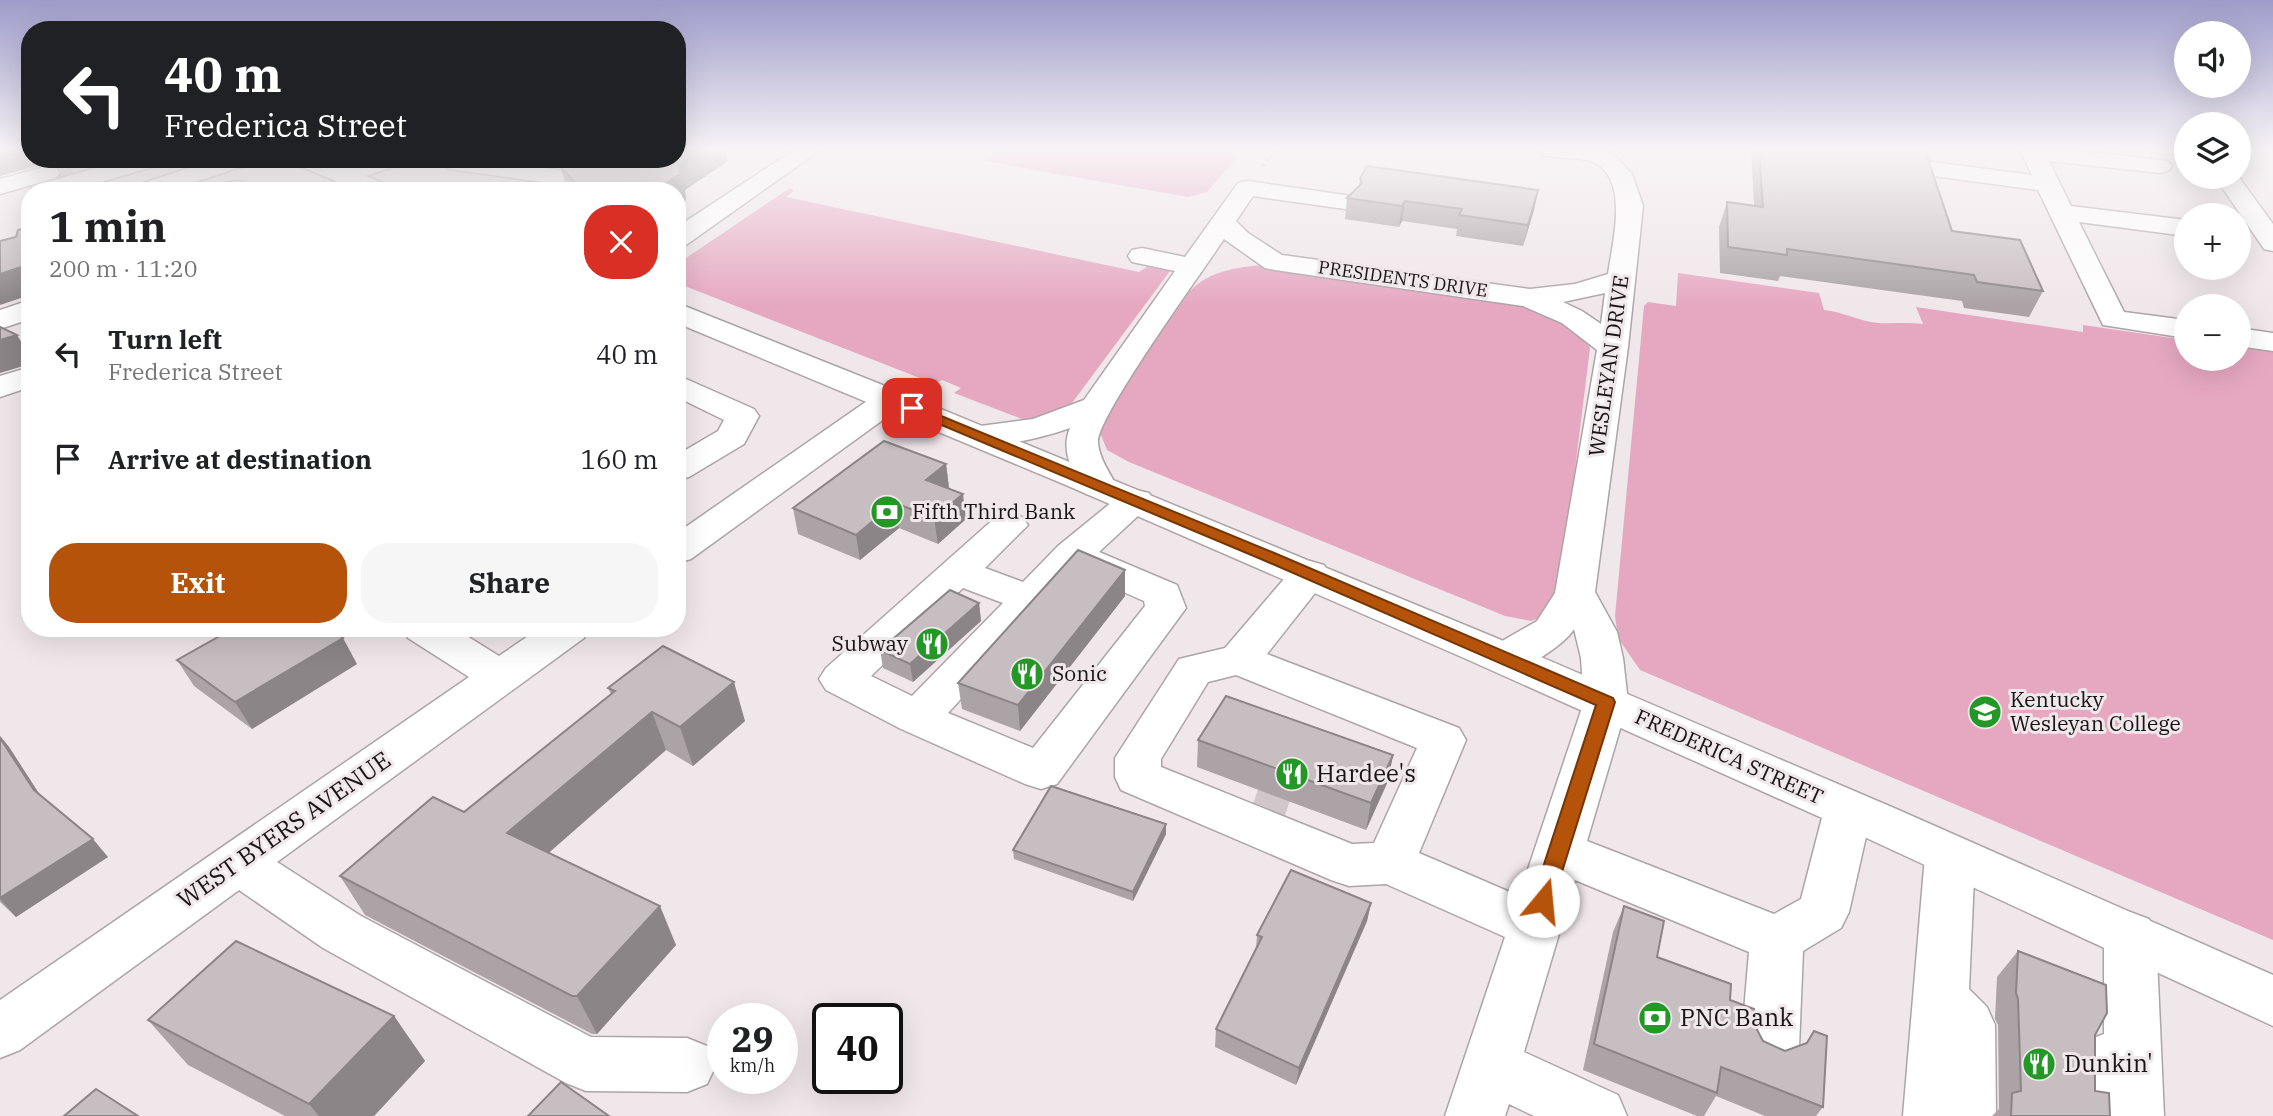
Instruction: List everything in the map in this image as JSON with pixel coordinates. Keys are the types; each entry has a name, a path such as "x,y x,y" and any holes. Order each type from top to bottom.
{"street":[{"path":"686,233 731,202"},
{"path":"917,718 1072,555 1118,493 1089,469 1081,441 1096,407 1237,202"},
{"name":"WESLEYAN DRIVE","path":"1505,658 1552,631 1575,593 1613,348 1629,202"},
{"path":"2056,202 2113,319 2174,327"},
{"path":"2238,202 2254,238"},
{"path":"2061,212 2174,226"},
{"name":"PRESIDENTS DRIVE","path":"1222,222 1238,239 1275,262"},
{"path":"1142,256 1187,272"},
{"name":"PRESIDENTS DRIVE","path":"1187,272 1229,264 1275,262 1530,298 1577,292 1622,279"},
{"name":"PRESIDENTS DRIVE","path":"1530,298 1572,317 1613,348"},
{"path":"0,320 21,312"},
{"name":"FREDERICA STREET","path":"686,316 1118,493 1505,658 2273,1001"},
{"path":"2251,339 2273,342"},
{"path":"0,387 21,379"},
{"path":"686,389 742,416 732,437 686,465"},
{"path":"686,545 891,400"},
{"path":"977,435 1038,428 1096,407"},
{"path":"954,575 1009,524"},
{"path":"954,575 960,589 876,667 870,694 917,718 1041,771 1166,608 1163,594 1072,555"},
{"path":"1310,574 1226,663 1197,698 1168,735 1162,753 1169,768 1191,782 1297,819 1330,857"},
{"path":"954,575 1030,599"},
{"path":"1575,593 1592,617 1601,643 1606,702 1483,1090 1597,1116"},
{"path":"438,637 500,677"},
{"name":"WEST BYERS AVENUE","path":"0,1032 556,637"},
{"path":"1390,863 1443,740 1226,663 1194,670 1138,758 1138,777 1349,865 1390,863 1535,926"},
{"path":"1777,939 1823,912 1848,810"},
{"path":"1558,851 1777,939"},
{"path":"1933,1116 1950,856"},
{"path":"238,863 342,932 586,1064 687,1065"},
{"path":"2130,935 2134,1116"},
{"path":"1770,1047 1777,939"},
{"path":"1941,998 1967,1026 1966,1116"},
{"path":"2104,1116 2103,1061 2132,1056"}],"shaded area":[{"path":"769,202 810,202 1139,272 1150,265 1170,271 1069,407 1030,422 954,393 961,388 942,380 935,384 686,287 686,258"},
{"path":"1264,265 1523,303 1571,327 1586,341 1590,348 1560,591 1546,616 1531,621 1505,616 1129,462 1107,450 1098,428 1103,417 1190,291 1215,275"},
{"path":"1678,273 1819,293 1824,310 1878,323 1923,324 1916,307 2083,332 2083,325 2174,338 2174,371 2251,371 2251,349 2273,352 2273,940 1640,670 1618,638 1615,616 1644,306 1648,302 1676,306"}],"building":[{"path":"1375,202 1404,202 1402,206"},
{"path":"1413,202 1535,202 1528,225 1459,215 1462,209"},
{"path":"1727,202 1763,207 1763,202 1942,202 1952,231 2020,240 2043,291 1977,282 1974,275 1787,249 1787,255 1728,247"},
{"path":"21,229 21,267 0,274 0,241 16,237"},
{"path":"0,327 17,335 0,340"},
{"path":"884,441 946,464 926,480 963,494 934,518 895,503 856,535 793,508"},
{"path":"1078,550 1125,570 1018,705 958,683"},
{"path":"950,590 979,603 910,664 880,650"},
{"path":"218,637 343,638 235,702 177,660"},
{"path":"663,646 734,682 680,727 652,712 507,833 660,906 577,996 572,996 340,876 433,797 464,812 615,691 608,688"},
{"path":"1226,696 1393,755 1371,803 1198,740"},
{"path":"0,738 34,790 93,839 0,898"},
{"path":"1051,786 1166,824 1133,892 1013,850"},
{"path":"1291,870 1371,903 1299,1068 1216,1029 1262,937 1257,935"},
{"name":"PNC Bank","path":"1624,906 1664,921 1657,957 1731,984 1730,1000 1754,1009 1753,1022 1763,1041 1785,1051 1807,1043 1814,1031 1827,1036 1823,1107 1721,1067 1717,1093 1594,1044"},
{"path":"236,941 394,1016 309,1104 148,1020"},
{"name":"Dunkin'","path":"2018,951 2106,985 2107,1013 2095,1035 2095,1091 2109,1093 2110,1116 2011,1116 2012,1093 2021,1091 2016,993"},
{"path":"561,1082 609,1116 528,1116"},
{"path":"96,1089 138,1116 64,1116"}],"tunnel":[{"path":"1253,804 1285,815"}],"place":[{"name":"Fifth Third Bank","path":"887,512"},
{"name":"Subway","path":"932,644"},
{"name":"Sonic","path":"1027,674"},
{"name":"Kentucky Wesleyan College","path":"1985,712"},
{"name":"Hardee's","path":"1292,774"},
{"name":"PNC Bank","path":"1655,1018"},
{"name":"Dunkin'","path":"2039,1064"}],"route":[{"path":"912,408 1266,555 1606,702 1543,901"}]}
